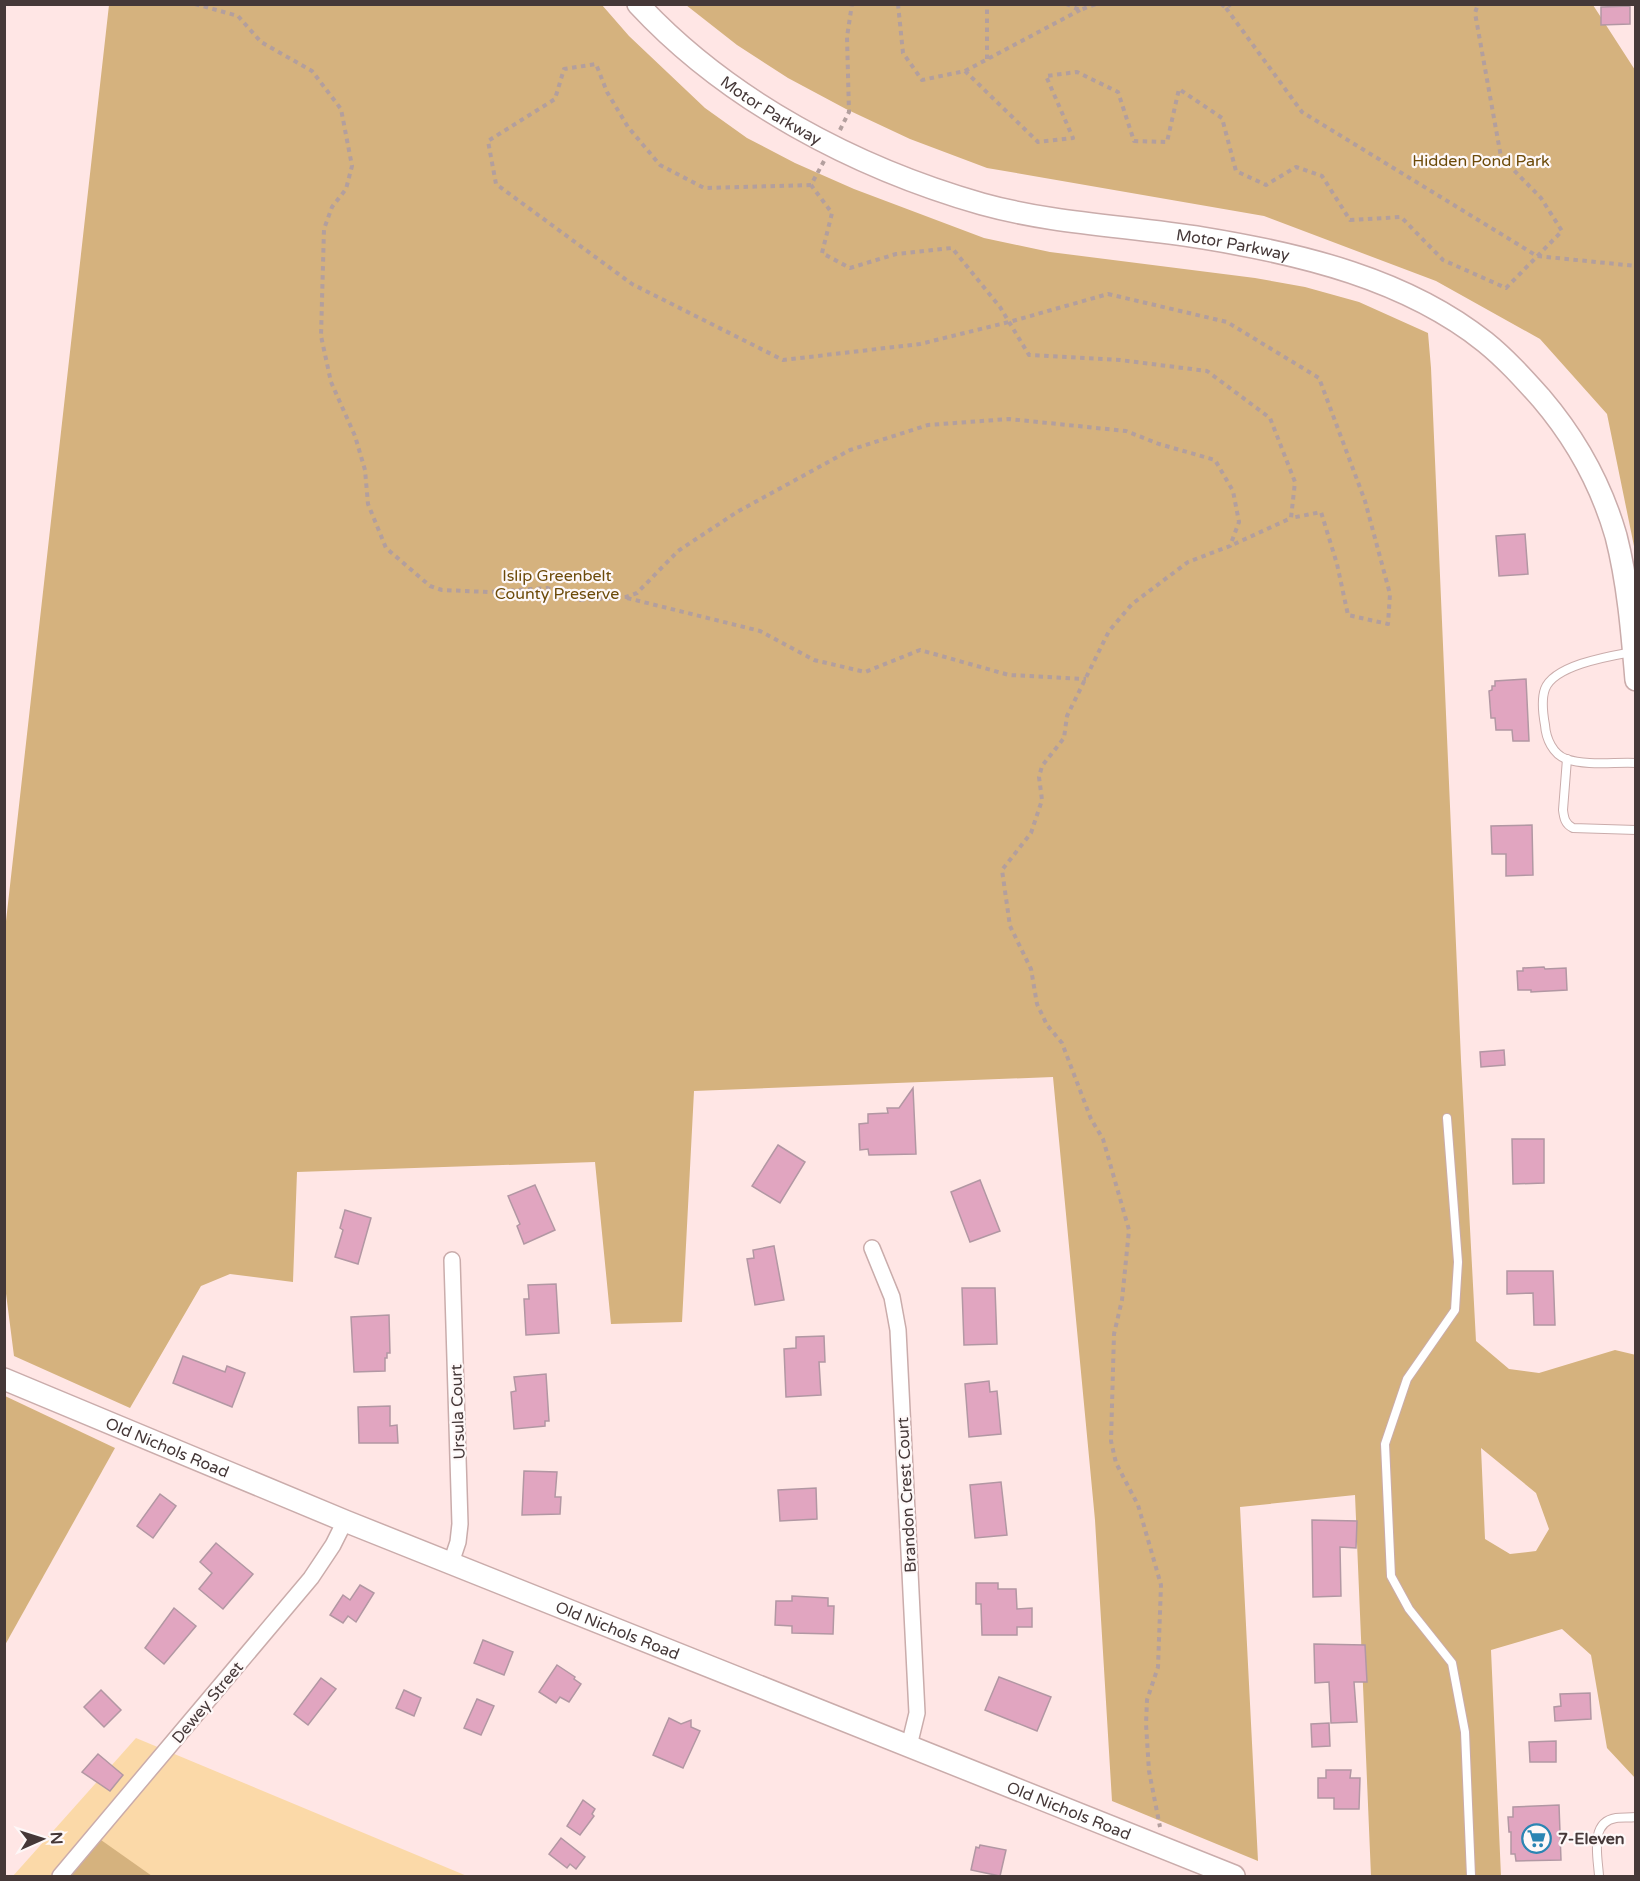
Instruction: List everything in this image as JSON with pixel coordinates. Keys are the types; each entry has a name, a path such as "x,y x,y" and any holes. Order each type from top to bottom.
{"street":[{"name":"Motor Parkway","path":"638,4 657,25 692,56 761,107 833,145 908,179 984,204 1055,219 1207,239 1300,258 1372,280 1440,312 1484,341 1509,363 1550,410 1582,454 1606,507 1615,535 1627,592 1635,680"},
{"name":"Brandon Crest Court","path":"872,1248 892,1297 898,1330 917,1713 909,1746"},
{"name":"Ursula Court","path":"451,1563 458,1542 460,1524 452,1260"},
{"name":"Old Nichols Road","path":"4,1379 345,1521 1234,1876"},
{"name":"Dewey Street","path":"60,1876 311,1578 333,1545 345,1521"}],"lane":[{"path":"1634,651 1594,660 1560,673 1550,680 1545,689 1543,703 1545,730 1557,754 1567,759 1585,762 1635,763"},
{"path":"1567,759 1563,810 1568,826 1635,830"},
{"path":"1447,1118 1458,1262 1455,1310 1407,1378 1384,1444 1391,1576 1409,1609 1452,1664 1465,1732 1471,1876"},
{"path":"1599,1876 1597,1839 1599,1830 1605,1822 1615,1818 1635,1818"}],"path":[{"path":"195,4 238,16 261,42 312,71 341,109 352,166 346,189 332,207 324,229 321,336 331,382 355,436 365,470 368,504 386,548 430,586 441,590 488,592 547,588 580,600 626,597 637,593 678,551 737,512 850,450 928,425 1009,419 1126,431 1158,444 1215,460 1233,491 1239,522 1230,546"},
{"path":"811,185 849,112 847,37 852,4"},
{"path":"898,4 903,53 922,80 965,71 1080,10 1096,4"},
{"path":"987,4 987,59"},
{"path":"1066,4 1080,10"},
{"path":"1221,4 1302,112 1537,256 1635,266"},
{"path":"1226,8 1231,4"},
{"path":"965,71 1038,142 1073,138 1046,76 1077,72 1118,92 1134,141 1167,142 1179,89 1221,118 1236,171 1266,185 1296,167 1322,176 1350,220 1401,217 1443,260 1506,288 1562,231 1541,198 1501,157 1474,13 1478,4"},
{"path":"811,185 704,188 660,165 628,126 607,92 596,64 564,69 555,99 488,141 496,184 505,191 632,284 783,360 920,344 1108,294 1227,322 1319,378 1365,501 1390,594 1388,624 1348,615 1337,564 1321,512 1290,518 1230,546 1188,562 1132,604 1109,631 1068,716 1064,738 1042,766 1039,777 1042,800 1031,833 1002,870 1010,926 1031,969 1037,1004 1047,1025 1062,1043 1091,1119 1103,1139 1129,1230 1122,1300 1114,1334 1111,1441 1116,1464 1138,1505 1161,1585 1158,1667 1147,1700 1146,1724 1149,1771 1165,1847"},
{"path":"811,185 832,213 822,254 850,268 896,254 952,248 1000,307 1029,355 1120,360 1207,371 1270,418 1294,482 1290,518"},
{"path":"626,597 760,631 814,660 864,672 920,650 1009,675 1086,679"}],"shaded area":[{"path":"136,1738 467,1876 13,1876"}],"green space":[{"name":"Islip Greenbelt County Preserve","path":"109,5 602,5 629,36 705,108 747,138 795,163 854,189 984,238 1050,252 1255,278 1305,287 1359,302 1428,333 1476,1341 1509,1369 1539,1373 1615,1350 1636,1355 1635,1778 1607,1748 1591,1655 1562,1629 1491,1650 1501,1876 1371,1876 1355,1495 1240,1507 1258,1861 1112,1801 1095,1520 1053,1077 694,1091 682,1322 611,1324 595,1162 297,1172 293,1282 230,1274 201,1286 130,1408 14,1356 4,1278 5,930","holes":["1481,1448 1536,1493 1549,1529 1536,1551 1510,1554 1485,1539"]},
{"name":"Hidden Pond Park","path":"686,5 1593,5 1635,70 1635,551 1607,414 1540,339 1436,281 1264,216 987,168 910,139 788,78 737,45"},
{"path":"5,1396 115,1448 5,1645"},
{"path":"101,1840 152,1876 69,1876"}],"building":[{"path":"1630,6 1630,24 1601,25 1601,7"},
{"path":"1525,534 1528,574 1499,576 1496,536"},
{"path":"1526,679 1529,741 1513,741 1512,730 1496,730 1495,718 1491,718 1489,691 1492,690 1492,686 1495,686 1495,681"},
{"path":"1532,825 1533,875 1506,876 1506,854 1492,854 1491,826"},
{"path":"1544,967 1545,969 1566,968 1567,990 1531,992 1531,990 1518,990 1517,971 1523,971 1523,968"},
{"path":"1504,1050 1505,1065 1481,1067 1480,1052"},
{"path":"913,1088 916,1154 869,1155 868,1149 860,1150 859,1124 868,1123 868,1114 888,1113 887,1108 899,1108"},
{"path":"1512,1139 1544,1139 1544,1183 1513,1184"},
{"path":"778,1145 805,1162 780,1203 752,1186"},
{"path":"980,1180 1000,1231 970,1242 951,1192"},
{"path":"535,1185 555,1230 524,1244 517,1226 520,1224 508,1196"},
{"path":"345,1210 371,1218 358,1264 335,1257 343,1230 340,1228"},
{"path":"774,1246 784,1300 755,1305 747,1259 754,1258 753,1250"},
{"path":"1507,1271 1553,1271 1555,1325 1534,1325 1533,1293 1507,1294"},
{"path":"556,1284 559,1333 526,1335 524,1299 529,1299 528,1285"},
{"path":"962,1288 995,1288 997,1344 964,1345"},
{"path":"389,1315 390,1353 387,1353 387,1358 385,1358 385,1371 354,1372 351,1317"},
{"path":"824,1336 825,1362 819,1362 821,1395 786,1397 784,1349 796,1348 796,1337"},
{"path":"183,1356 225,1372 227,1366 245,1373 232,1407 173,1383"},
{"path":"546,1374 549,1421 545,1421 545,1426 514,1429 511,1392 516,1391 514,1377"},
{"path":"989,1381 990,1392 997,1391 1001,1434 969,1437 965,1384"},
{"path":"390,1406 390,1426 397,1425 398,1443 359,1443 358,1407"},
{"path":"524,1471 557,1472 555,1497 561,1497 560,1514 522,1515"},
{"path":"1001,1482 1007,1535 975,1538 970,1485"},
{"path":"816,1488 817,1519 780,1521 778,1490"},
{"path":"160,1494 176,1506 153,1538 137,1526"},
{"path":"1312,1520 1357,1521 1356,1548 1340,1547 1341,1596 1313,1597"},
{"path":"216,1543 253,1574 223,1609 199,1589 212,1573 200,1562"},
{"path":"976,1583 998,1583 998,1589 1016,1589 1017,1609 1032,1608 1032,1627 1017,1627 1017,1635 982,1635 981,1604 976,1604"},
{"path":"360,1585 374,1593 356,1622 348,1616 343,1623 330,1615 343,1595 350,1600"},
{"path":"792,1596 828,1598 828,1606 834,1606 833,1634 792,1633 792,1626 775,1625 776,1601 792,1601"},
{"path":"174,1608 196,1626 164,1664 145,1648"},
{"path":"483,1640 513,1652 504,1675 474,1663"},
{"path":"1314,1644 1365,1645 1367,1682 1354,1682 1357,1722 1331,1723 1329,1682 1315,1683"},
{"path":"557,1665 581,1684 569,1702 560,1697 556,1703 539,1692"},
{"path":"999,1677 1051,1697 1037,1731 985,1710"},
{"path":"321,1678 336,1689 308,1725 294,1714"},
{"path":"101,1690 121,1710 104,1727 84,1707"},
{"path":"404,1690 421,1698 414,1716 396,1708"},
{"path":"1590,1693 1591,1719 1555,1721 1554,1707 1561,1706 1560,1694"},
{"path":"477,1699 494,1706 481,1735 464,1728"},
{"path":"669,1718 681,1724 691,1720 691,1727 700,1731 683,1768 653,1755"},
{"path":"1329,1723 1330,1746 1312,1747 1311,1724"},
{"path":"1556,1741 1556,1762 1530,1762 1529,1742"},
{"path":"98,1754 123,1775 110,1791 82,1772"},
{"path":"1326,1770 1351,1770 1350,1778 1360,1778 1359,1809 1334,1809 1334,1798 1318,1798 1318,1778 1326,1778"},
{"path":"583,1800 595,1809 592,1814 594,1816 580,1835 567,1826"},
{"name":"7-Eleven","path":"1559,1805 1561,1860 1516,1861 1515,1854 1511,1854 1508,1817 1513,1817 1513,1807"},
{"path":"561,1838 585,1857 576,1869 570,1864 567,1868 549,1854"},
{"path":"980,1845 1006,1850 1000,1876 971,1870 976,1847 979,1848"}],"place":[{"name":"7-Eleven","path":"1537,1838"}]}
